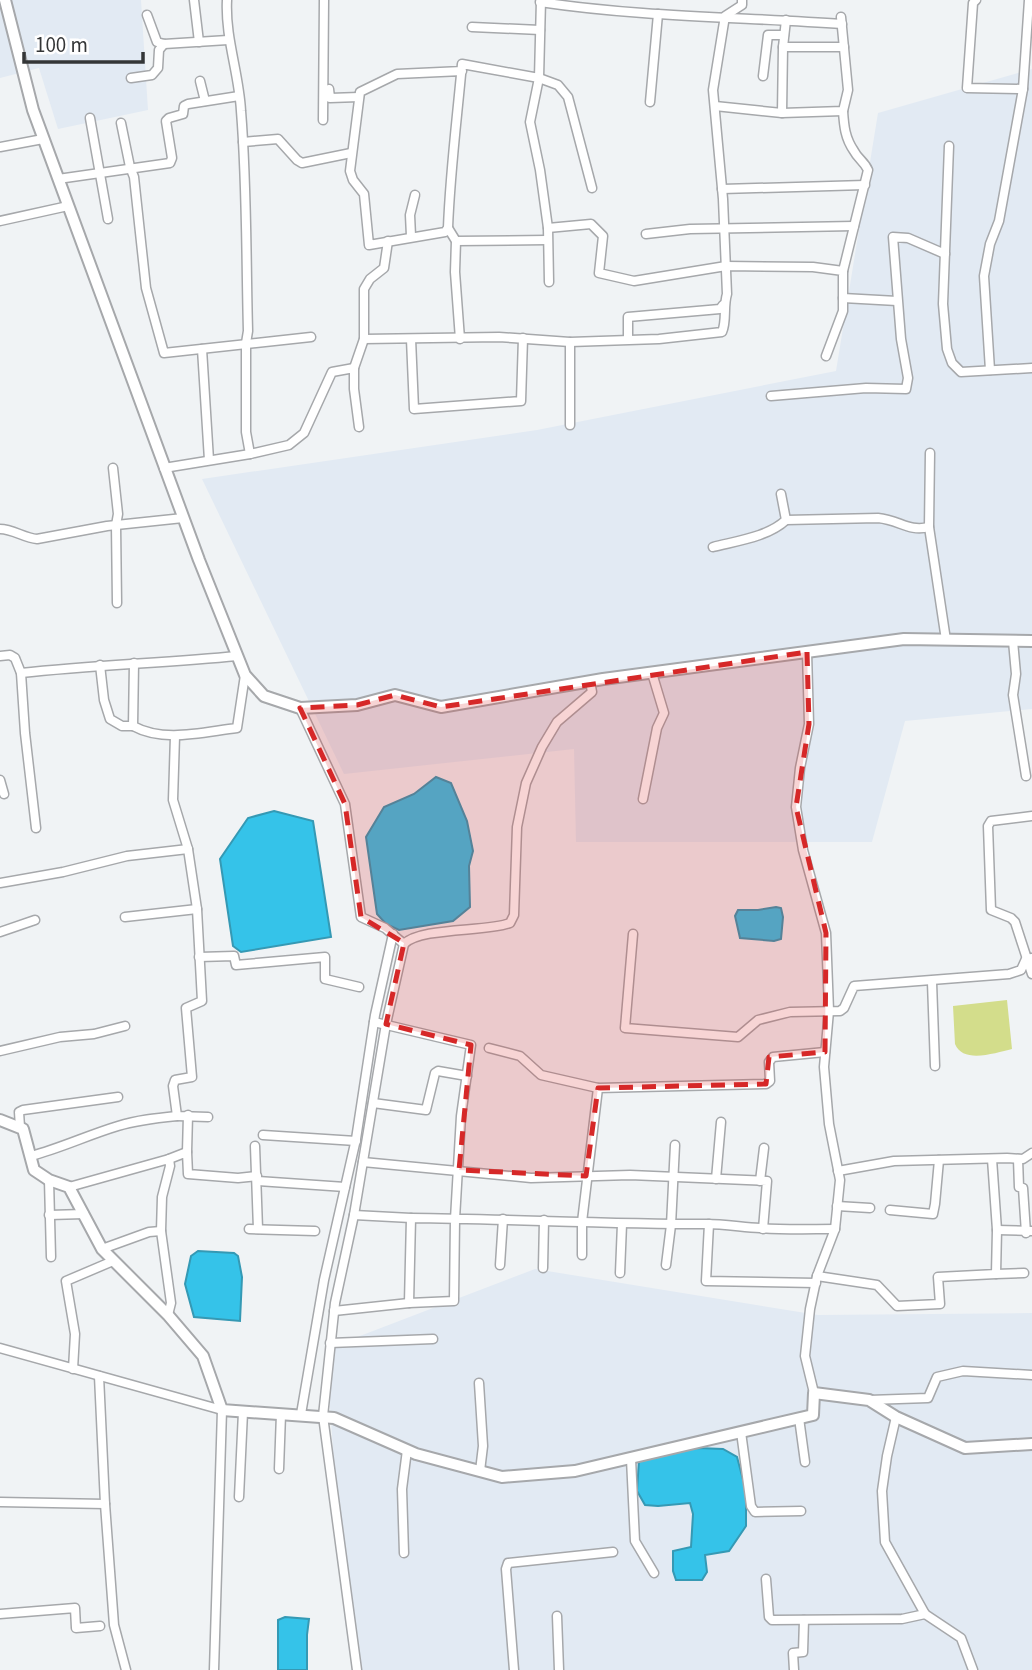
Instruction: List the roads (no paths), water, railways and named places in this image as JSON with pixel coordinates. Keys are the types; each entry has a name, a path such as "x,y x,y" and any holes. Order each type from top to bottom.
{"street":[{"path":"5,0 33,110 164,467 245,675 264,696 300,708 358,705 395,695 442,708 590,681 904,639 1032,641"},
{"path":"194,0 199,42"},
{"path":"228,0 228,40 239,96 243,142 248,331 246,432 250,454"},
{"path":"323,120 324,0"},
{"path":"618,11 620,0"},
{"path":"732,0 742,2"},
{"path":"976,0 967,88 1023,89"},
{"path":"990,370 984,276 990,244 999,221 1023,89 1029,0"},
{"path":"549,282 548,228 540,170 530,126 539,78 540,1 658,14 841,21 848,90 843,111 844,132 868,170 843,271 842,311 826,356"},
{"path":"364,339 523,338 570,342 659,339 722,332 723,305 727,293 726,266 713,90 725,16 742,2"},
{"path":"650,102 658,14"},
{"path":"147,15 157,41 164,44 228,40"},
{"path":"782,113 786,20"},
{"path":"472,27 540,30"},
{"path":"763,76 768,35 784,34"},
{"path":"131,78 152,75 158,68 159,50 164,44"},
{"path":"783,47 844,47"},
{"path":"460,338 456,241 448,228 450,174 463,64 539,78 558,85 568,97 592,188"},
{"path":"448,228 445,232 369,245 363,194 350,171 351,153 360,92 397,74 462,71"},
{"path":"200,81 205,101"},
{"path":"324,88 329,88 330,98 359,97"},
{"path":"58,179 173,162 166,121 183,114 184,106 188,104 239,96"},
{"path":"715,106 782,113 843,111"},
{"path":"90,118 108,219"},
{"path":"121,123 134,177 146,288 164,353 311,337"},
{"path":"0,147 43,139"},
{"path":"243,142 278,139 296,160 302,163 351,153"},
{"path":"949,146 943,304 951,363 961,372 1032,368"},
{"path":"722,190 865,185"},
{"path":"411,236 410,215 415,195"},
{"path":"0,221 68,206"},
{"path":"548,228 591,223 603,236 599,273 620,279 634,281 726,266 813,267 843,271"},
{"path":"646,234 690,229 855,226"},
{"path":"771,396 866,388 906,390 908,378 897,302 893,237 908,238 945,254"},
{"path":"456,241 547,240"},
{"path":"359,427 354,368 364,339 364,289 370,279 384,268 388,241"},
{"path":"843,298 897,302"},
{"path":"628,338 628,317 720,309 723,305"},
{"path":"411,339 414,409 521,401 523,338"},
{"path":"570,342 570,425"},
{"path":"202,349 209,460"},
{"path":"164,467 250,454 281,448 295,442 310,423 332,372 354,368"},
{"path":"930,453 929,527 946,640"},
{"path":"113,468 118,514 117,603"},
{"path":"781,494 786,520"},
{"path":"0,528 26,538 37,539 116,525 183,518"},
{"path":"713,547 751,537 781,525 786,520 878,518 892,520 916,531 929,527"},
{"path":"1013,641 1016,674 1013,695 1027,771"},
{"path":"0,1348 222,1410 334,1418 407,1450 502,1478 575,1471 813,1415 814,1393 805,1356 816,1280 835,1229 840,1180 829,1124 824,1067 829,1011 826,933 803,850 796,807 809,724 807,652"},
{"path":"0,656 10,655 15,658 21,673 36,828"},
{"path":"21,673 237,656"},
{"path":"133,726 134,663"},
{"path":"100,665 104,700 110,719 122,726 175,736 237,729 245,675"},
{"path":"643,799 657,728 664,713 652,673"},
{"path":"356,1670 323,1416 334,1311 354,1215 386,1024 404,944 408,940 425,936 510,923 514,915 517,827 526,783 557,722 592,692 590,681"},
{"path":"300,708 345,803 361,917 385,928 404,944"},
{"path":"175,736 173,800 188,849 197,909 202,1001 186,1008 192,1077 173,1081 177,1116"},
{"path":"0,780 4,794"},
{"path":"1032,816 991,821 988,826 991,909 1015,922 1032,974"},
{"path":"0,883 62,872 127,856 188,849"},
{"path":"125,917 197,909"},
{"path":"0,932 35,920"},
{"path":"634,933 625,1028 738,1037 758,1020 790,1012 840,1011 844,1008 853,986 1009,974 1021,970 1029,959"},
{"path":"301,1414 324,1280 356,1141 373,1022 393,934"},
{"path":"199,957 234,956 236,965 325,957 325,979 359,987"},
{"path":"932,982 935,1066"},
{"path":"334,1311 454,1301 455,1219 461,1116 471,1045 373,1022"},
{"path":"0,1051 125,1026"},
{"path":"489,1048 520,1056 541,1075 598,1088 766,1084 771,1081 769,1062 773,1057 825,1052"},
{"path":"373,1103 426,1110 435,1073 438,1071 467,1076"},
{"path":"582,1255 586,1176 598,1088"},
{"path":"20,1127 18,1117 23,1110 118,1097"},
{"path":"188,1115 188,1174 345,1187"},
{"path":"31,1156 137,1121 188,1115 208,1117"},
{"path":"0,1120 23,1129 34,1170 49,1180 69,1187 187,1152"},
{"path":"716,1179 721,1122"},
{"path":"263,1135 356,1141"},
{"path":"666,1265 675,1145"},
{"path":"255,1146 257,1178 254,1229 315,1231"},
{"path":"760,1181 764,1148"},
{"path":"838,1171 894,1161 1023,1159 1032,1153"},
{"path":"168,1315 171,1303 161,1231 162,1198 170,1166 169,1159"},
{"path":"992,1159 997,1230 996,1274"},
{"path":"997,1230 1029,1232 1023,1188 1019,1187 1018,1159"},
{"path":"890,1210 933,1214 939,1160"},
{"path":"363,1162 531,1178 630,1175 767,1181 763,1228"},
{"path":"49,1180 51,1257"},
{"path":"69,1187 102,1249 168,1315 203,1356 222,1410 214,1670"},
{"path":"837,1206 870,1208"},
{"path":"49,1215 84,1214"},
{"path":"354,1215 835,1229"},
{"path":"409,1303 411,1218"},
{"path":"500,1265 503,1219"},
{"path":"543,1268 544,1220"},
{"path":"620,1273 622,1224"},
{"path":"709,1224 706,1281 816,1280 877,1285 897,1306 940,1304 938,1277 1024,1273"},
{"path":"102,1249 149,1232 161,1231"},
{"path":"73,1368 75,1334 66,1281 113,1261"},
{"path":"330,1343 433,1339"},
{"path":"814,1393 869,1400 928,1398 937,1377 963,1371 1032,1375"},
{"path":"99,1376 114,1628 126,1670"},
{"path":"478,1382 483,1446 480,1471"},
{"path":"869,1400 896,1417 965,1448 1032,1444"},
{"path":"239,1497 243,1412"},
{"path":"279,1469 281,1414"},
{"path":"896,1417 882,1491 885,1542 925,1614 961,1638 973,1670"},
{"path":"799,1418 805,1462"},
{"path":"741,1432 751,1506 755,1512 801,1511"},
{"path":"404,1553 402,1489 407,1450"},
{"path":"631,1459 635,1541 654,1573"},
{"path":"0,1502 105,1504"},
{"path":"514,1670 506,1569 508,1563 613,1552"},
{"path":"766,1579 769,1617 776,1621 902,1619 925,1614"},
{"path":"0,1614 75,1608 76,1628 100,1626"},
{"path":"558,1616 559,1670"},
{"path":"794,1670 793,1653 803,1652 804,1620"}],"water":[{"path":"436,777 451,783 467,821 473,851 469,866 470,907 453,921 399,930 386,924 377,914 366,837 384,807 414,794"},
{"path":"274,811 313,821 331,937 241,952 233,946 220,859 248,818"},
{"path":"781,908 783,917 781,939 774,941 740,938 735,916 738,910"},
{"path":"198,1251 234,1253 238,1256 242,1277 240,1321 194,1317 185,1284 191,1256"},
{"path":"698,1448 723,1449 737,1457 746,1491 746,1526 729,1551 705,1555 707,1572 702,1580 676,1580 673,1551 691,1547 693,1514 690,1503 645,1505 637,1491 639,1460 652,1455"},
{"path":"285,1617 309,1619 307,1670 278,1670 278,1620"}]}
